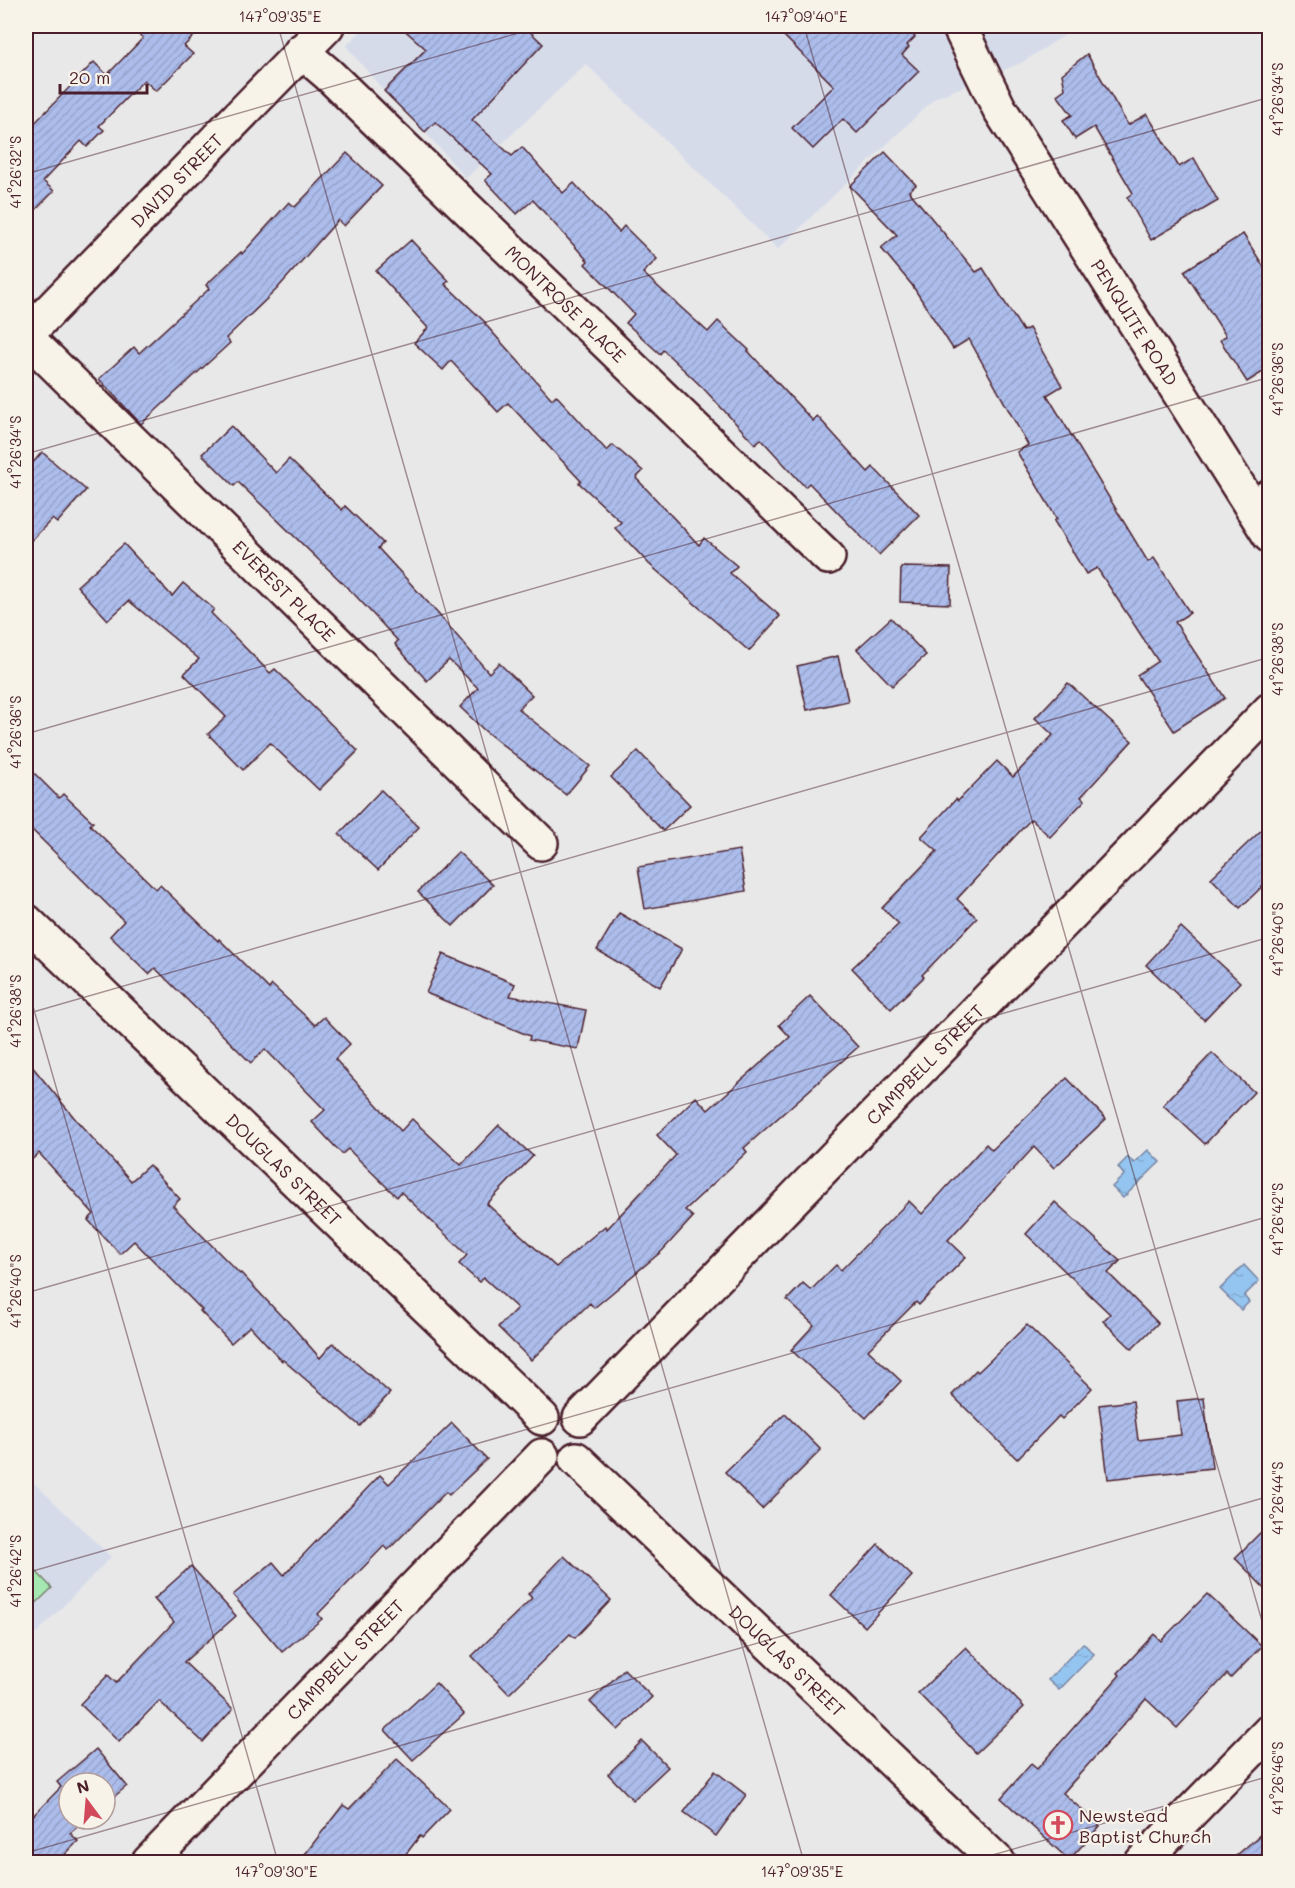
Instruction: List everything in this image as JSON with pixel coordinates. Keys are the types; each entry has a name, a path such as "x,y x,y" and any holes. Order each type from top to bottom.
{"street":[{"name":"DAVID STREET","path":"26,336 327,26"},
{"name":"PENQUITE ROAD","path":"934,26 999,108 1261,502 1269,536"},
{"name":"PENQUITE ROAD","path":"959,26 999,108"},
{"name":"MONTROSE PLACE","path":"302,51 828,557"},
{"name":"EVEREST PLACE","path":"26,336 542,843"},
{"name":"CAMPBELL STREET","path":"580,1418 1269,710"},
{"name":"DOUGLAS STREET","path":"26,921 542,1418"},
{"path":"557,1410 573,1413 580,1418 588,1435 583,1452 576,1459 559,1464 542,1456 535,1441 537,1425 542,1418 557,1410"},
{"name":"CAMPBELL STREET","path":"149,1863 542,1456"},
{"name":"DOUGLAS STREET","path":"576,1459 998,1863"},
{"path":"1142,1863 1269,1731"}],"shaded area":[{"path":"366,26 1079,26 1021,63 935,98 778,249 586,64 466,178 384,91 346,46"},
{"path":"26,1475 111,1557 26,1644"}],"green space":[{"path":"26,1561 52,1588 26,1613"}],"water":[{"path":"1148,1150 1160,1162 1123,1198 1112,1187 1124,1175 1118,1167 1128,1157 1134,1163"},
{"path":"1244,1265 1259,1281 1244,1296 1249,1302 1241,1310 1220,1289"},
{"path":"1083,1643 1094,1654 1059,1690 1048,1680"}],"building":[{"path":"129,26 204,26 184,46 193,54 156,91 144,80 99,126 104,130 87,147 81,141 43,181 54,191 26,220 26,132 94,62 107,75 143,38"},
{"path":"400,26 524,26 543,44 472,120 512,156 522,147 563,193 574,183 619,232 624,226 657,259 643,273 708,332 718,321 749,350 813,421 817,416 868,472 873,467 919,515 879,555 809,483 805,487 761,439 755,444 703,388 663,350 660,354 626,323 634,314 585,264 588,261 533,200 517,214 485,180 492,174 435,122 425,132 384,91 426,49"},
{"path":"774,26 903,26 915,37 907,45 909,47 902,55 919,71 857,133 843,119 813,149 792,128 834,86"},
{"path":"1087,54 1128,125 1147,114 1179,167 1194,158 1218,201 1151,240 1127,197 1133,193 1094,127 1075,139 1063,120 1072,115 1057,95 1065,89 1062,74"},
{"path":"885,152 916,185 909,191 976,272 983,268 1023,331 1029,328 1062,386 1047,395 1148,562 1154,558 1190,613 1175,622 1225,698 1174,731 1137,675 1158,661 1097,568 1086,574 1054,521 1057,519 1017,452 1028,445 969,339 953,349 912,285 881,248 897,235 850,186"},
{"path":"347,153 382,186 344,226 338,220 276,290 226,338 230,343 141,424 99,379 134,347 139,353 209,289 206,285 241,252 242,254 289,202 295,207"},
{"path":"1243,234 1269,275 1269,368 1247,382 1220,340 1226,336 1184,271"},
{"path":"411,240 449,281 445,284 486,323 552,399 556,395 607,451 613,445 643,471 636,478 699,545 704,538 737,566 730,573 780,616 749,651 649,564 615,528 621,522 579,483 581,481 508,403 498,412 451,361 443,370 414,343 428,328 376,271"},
{"path":"231,426 276,473 289,459 342,510 345,506 383,543 378,548 489,673 499,663 532,695 518,709 590,766 566,795 485,731 460,707 478,688 449,660 427,681 395,644 398,641 354,594 238,482 234,486 202,454"},
{"path":"42,452 86,490 57,523 52,519 26,546 26,471"},
{"path":"124,544 172,596 183,583 214,609 211,613 270,673 275,669 358,751 319,790 270,743 243,770 208,734 226,717 184,674 199,659 129,601 108,620 77,586"},
{"path":"901,567 951,568 950,604 900,602"},
{"path":"891,618 926,655 892,686 857,649"},
{"path":"838,656 848,701 807,710 797,666"},
{"path":"1068,683 1132,741 1081,797 1085,800 1050,837 1031,819 957,899 977,918 922,975 924,977 891,1009 852,968 899,924 882,908 937,851 921,837 956,799 958,801 997,761 1013,777 1053,735 1035,718"},
{"path":"638,751 690,805 663,831 611,777"},
{"path":"26,765 59,798 63,794 93,822 90,825 156,889 160,885 269,989 272,985 315,1025 324,1017 350,1044 335,1059 401,1131 412,1119 461,1165 499,1125 533,1156 487,1204 556,1267 605,1226 607,1229 676,1155 657,1135 696,1097 708,1110 790,1037 779,1025 810,996 858,1047 744,1148 747,1152 685,1210 693,1217 662,1251 594,1308 590,1303 531,1360 498,1327 517,1308 484,1278 479,1282 459,1264 467,1255 401,1192 397,1197 348,1149 342,1154 312,1122 325,1110 265,1049 251,1063 155,968 149,974 110,936 124,921 26,824"},
{"path":"381,790 419,827 378,870 339,834"},
{"path":"1269,823 1269,880 1240,908 1211,878"},
{"path":"739,850 746,891 645,909 638,867"},
{"path":"458,852 493,885 453,926 418,892"},
{"path":"619,913 682,949 660,987 597,950"},
{"path":"1181,927 1240,982 1204,1020 1146,965"},
{"path":"443,954 515,984 510,996 586,1010 578,1049 529,1040 530,1036 426,993"},
{"path":"1212,1053 1254,1092 1205,1144 1163,1105"},
{"path":"26,1059 131,1181 149,1165 180,1199 173,1206 285,1318 320,1358 333,1343 390,1393 360,1426 282,1361 250,1326 231,1343 134,1241 120,1254 88,1220 94,1214 39,1153 26,1165"},
{"path":"1067,1078 1106,1119 1054,1168 1034,1147 948,1240 966,1257 919,1305 916,1302 868,1350 901,1381 866,1418 791,1350 814,1325 787,1300 803,1283 811,1290 836,1265 841,1270 909,1201 922,1214 986,1144 992,1150"},
{"path":"1055,1202 1120,1261 1108,1273 1158,1323 1132,1349 1103,1321 1110,1314 1026,1234"},
{"path":"1027,1325 1092,1388 1062,1419 1059,1416 1017,1459 952,1395 976,1370 978,1372"},
{"path":"1204,1398 1212,1468 1108,1479 1099,1405 1133,1401 1138,1440 1181,1435 1177,1401"},
{"path":"785,1414 821,1450 762,1509 725,1472"},
{"path":"452,1423 487,1459 449,1495 446,1492 388,1550 384,1546 318,1614 322,1619 282,1652 233,1595 273,1562 284,1575 380,1475 389,1484"},
{"path":"1269,1524 1269,1593 1235,1558"},
{"path":"878,1544 912,1576 865,1627 831,1595"},
{"path":"564,1556 611,1600 575,1638 570,1634 509,1694 472,1656 532,1598 528,1594"},
{"path":"191,1566 236,1616 184,1662 233,1709 203,1742 159,1701 119,1742 80,1704 108,1675 116,1683 174,1622 154,1599"},
{"path":"1207,1594 1262,1646 1231,1678 1227,1674 1177,1728 1146,1699 1063,1793 1100,1826 1069,1860 1001,1798 1031,1764 1037,1769 1154,1634 1161,1641"},
{"path":"966,1647 1024,1707 976,1753 918,1693"},
{"path":"624,1669 652,1697 618,1730 590,1702"},
{"path":"436,1683 464,1714 413,1760 385,1730"},
{"path":"642,1741 668,1767 633,1800 608,1774"},
{"path":"96,1749 114,1771 70,1771"},
{"path":"397,1759 450,1809 422,1838 420,1836 399,1863 298,1863 343,1805 349,1809"},
{"path":"715,1771 746,1795 716,1836 684,1812"},
{"path":"117,1774 127,1786 117,1794"},
{"path":"57,1791 57,1831 72,1831 70,1833 78,1841 57,1863 34,1863 26,1854 26,1823"},
{"path":"1269,1827 1269,1863 1228,1863"}],"place":[{"name":"Newstead Baptist Church","path":"1058,1825"}]}
